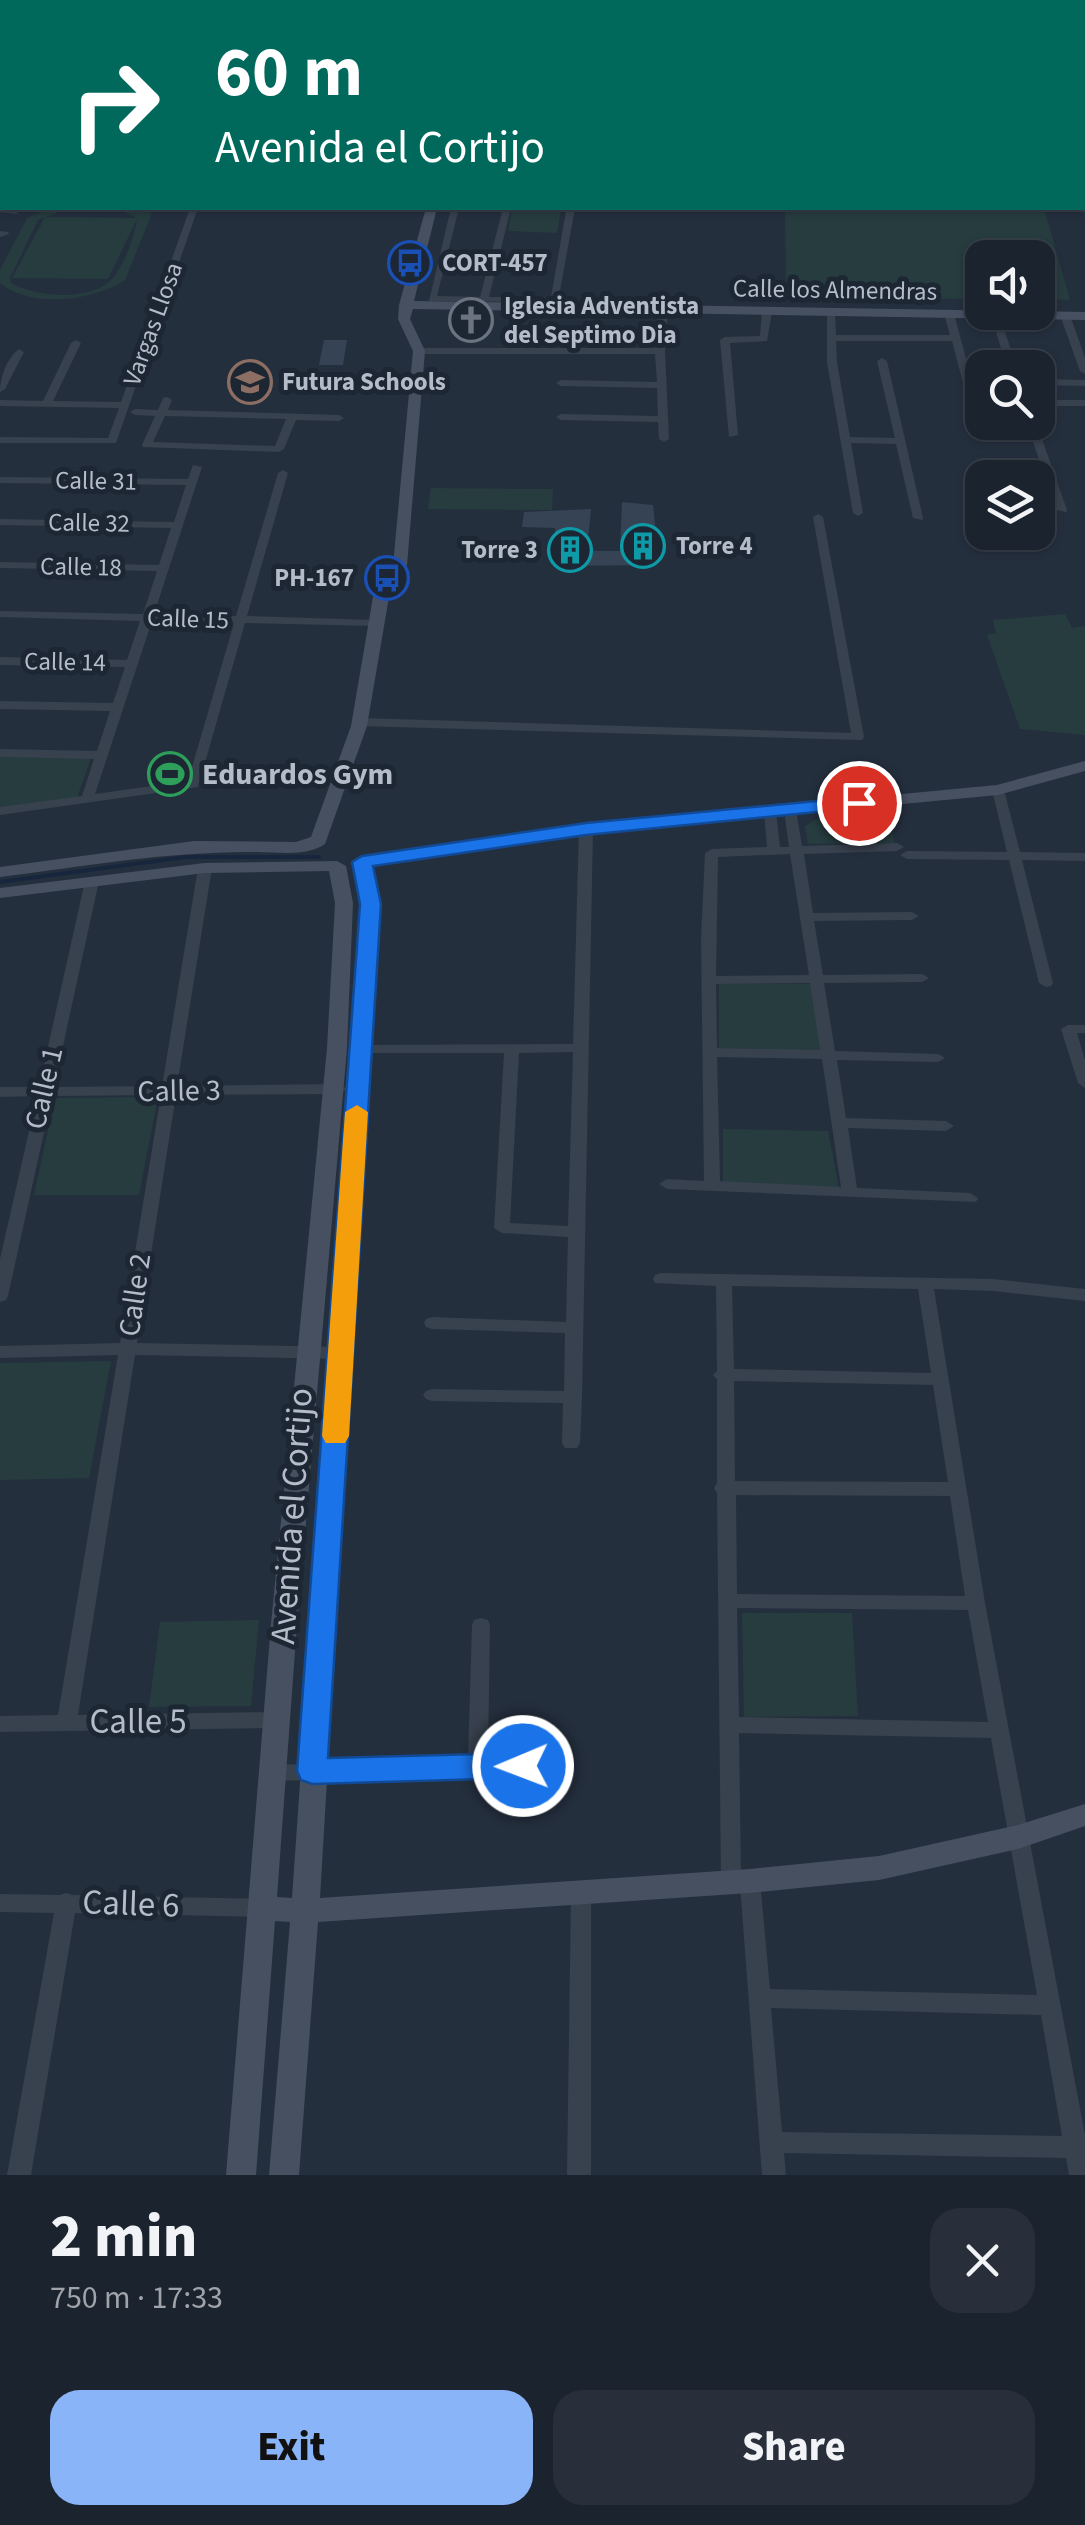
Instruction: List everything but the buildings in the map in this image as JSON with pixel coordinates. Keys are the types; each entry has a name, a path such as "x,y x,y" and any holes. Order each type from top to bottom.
{"street":[{"name":"Vargas Llosa","path":"0,440 112,441 129,408 193,210"},
{"path":"0,872 194,846 310,846 319,840 360,722 382,591 400,564 419,351 404,320 405,305 430,210"},
{"path":"454,210 432,299 555,300 571,210"},
{"path":"484,300 506,210"},
{"name":"Calle los Almendras","path":"405,305 965,314"},
{"path":"663,310 660,419 664,438"},
{"path":"732,435 725,340 764,339 768,311"},
{"path":"830,312 858,513"},
{"path":"949,314 965,376"},
{"name":"Calle los Almendras","path":"1055,315 1085,316"},
{"path":"1064,315 1085,371"},
{"path":"831,338 954,338"},
{"path":"47,403 76,343"},
{"path":"419,351 660,352"},
{"path":"0,389 6,365 19,352"},
{"path":"882,361 918,518"},
{"path":"1055,382 1085,383"},
{"path":"561,383 660,385"},
{"path":"167,400 147,445 279,449 292,416"},
{"path":"0,403 339,418"},
{"path":"1055,403 1085,403"},
{"path":"561,418 660,419"},
{"path":"846,440 900,441"},
{"path":"1037,440 1062,510"},
{"path":"87,800 145,618 206,447"},
{"path":"0,811 193,784 283,473"},
{"name":"Calle 31","path":"0,480 192,482"},
{"path":"360,722 858,738 818,518"},
{"name":"Calle 32","path":"0,522 177,525"},
{"name":"Calle 18","path":"0,566 162,568"},
{"name":"Calle 15","path":"0,614 376,623"},
{"name":"Calle 14","path":"0,661 131,664"},
{"path":"0,705 116,708"},
{"path":"0,753 101,756"},
{"path":"0,893 205,868 337,866 586,829 998,790 1085,766"},
{"path":"998,790 1046,984"},
{"path":"790,810 850,1192"},
{"path":"770,812 774,849"},
{"path":"572,1443 586,829"},
{"path":"712,1186 710,857 722,850 798,848 1085,857"},
{"name":"Avenida el Cortijo","path":"284,2175 305,1911 370,904 362,862"},
{"name":"Avenida el Cortijo","path":"242,2175 276,1720 334,1089 344,903 337,866"},
{"name":"Calle 2","path":"67,1722 205,868"},
{"name":"Calle 1","path":"0,1296 92,881"},
{"path":"808,917 912,916"},
{"path":"709,980 922,978"},
{"path":"1085,1029 1068,1029 1085,1083"},
{"path":"361,1048 579,1048"},
{"path":"512,1048 502,1228 576,1232"},
{"path":"711,1052 938,1058"},
{"name":"Calle 3","path":"0,1092 358,1089"},
{"path":"840,1122 946,1126"},
{"path":"667,1184 970,1198"},
{"path":"661,1279 993,1284 1085,1295"},
{"path":"724,1279 728,1725 740,1881 761,1998 774,2175"},
{"path":"925,1283 976,1603 1081,2175"},
{"path":"432,1324 574,1328"},
{"path":"0,1352 128,1349 341,1353"},
{"path":"722,1375 942,1379"},
{"path":"432,1395 572,1397"},
{"path":"724,1488 958,1489"},
{"path":"726,1601 976,1603"},
{"path":"478,1767 481,1625"},
{"name":"Calle 5","path":"0,1724 276,1720"},
{"path":"728,1725 999,1730"},
{"path":"273,1772 523,1766"},
{"path":"262,1908 305,1911 879,1868 1018,1837 1085,1814"},
{"path":"579,2175 581,1893"},
{"path":"19,2175 66,1902"},
{"name":"Calle 6","path":"0,1903 262,1908"},
{"path":"761,1998 1048,2005"},
{"path":"772,2142 1075,2147"}],"green space":[{"path":"46,210 65,210 46,217 136,218 121,210 152,213 125,280 96,293 63,299 29,296 0,283 0,270 27,218","holes":["45,217 12,278 108,279 137,219 121,266 103,286 63,295 34,292 11,283 10,278 38,220"]},
{"path":"512,210 561,210 557,233 508,231"},
{"path":"785,210 1045,210 1053,240 965,240 965,299 786,297"},
{"path":"1055,247 1070,300 1055,300"},
{"path":"431,488 553,489 552,510 428,509"},
{"path":"1065,614 1072,628 1085,626 1085,735 1020,729 987,635 996,633 993,620"},
{"path":"0,757 91,758 77,798 0,808"},
{"path":"889,809 894,843 808,844 805,826 822,816"},
{"path":"719,984 811,984 822,1051 719,1048"},
{"path":"158,1097 139,1195 34,1195 55,1098"},
{"path":"723,1129 828,1131 839,1188 723,1182"},
{"path":"111,1361 89,1478 0,1480 0,1363"},
{"path":"742,1613 852,1613 858,1716 744,1717"},
{"path":"259,1620 251,1706 149,1707 160,1622"}],"waterway":[{"path":"0,882 186,857 319,857"}],"slow traffic":[{"path":"335,1436 357,1112"}],"place":[{"name":"CORT-457","path":"410,263"},
{"name":"Iglesia Adventista del Septimo Dia","path":"471,320"},
{"name":"Futura Schools","path":"250,382"},
{"name":"Torre 4","path":"643,546"},
{"name":"Torre 3","path":"570,550"},
{"name":"PH-167","path":"387,578"},
{"name":"Eduardos Gym","path":"170,774"}],"route":[{"path":"523,1766 312,1771 370,904 362,862 586,829 859,803"}]}
